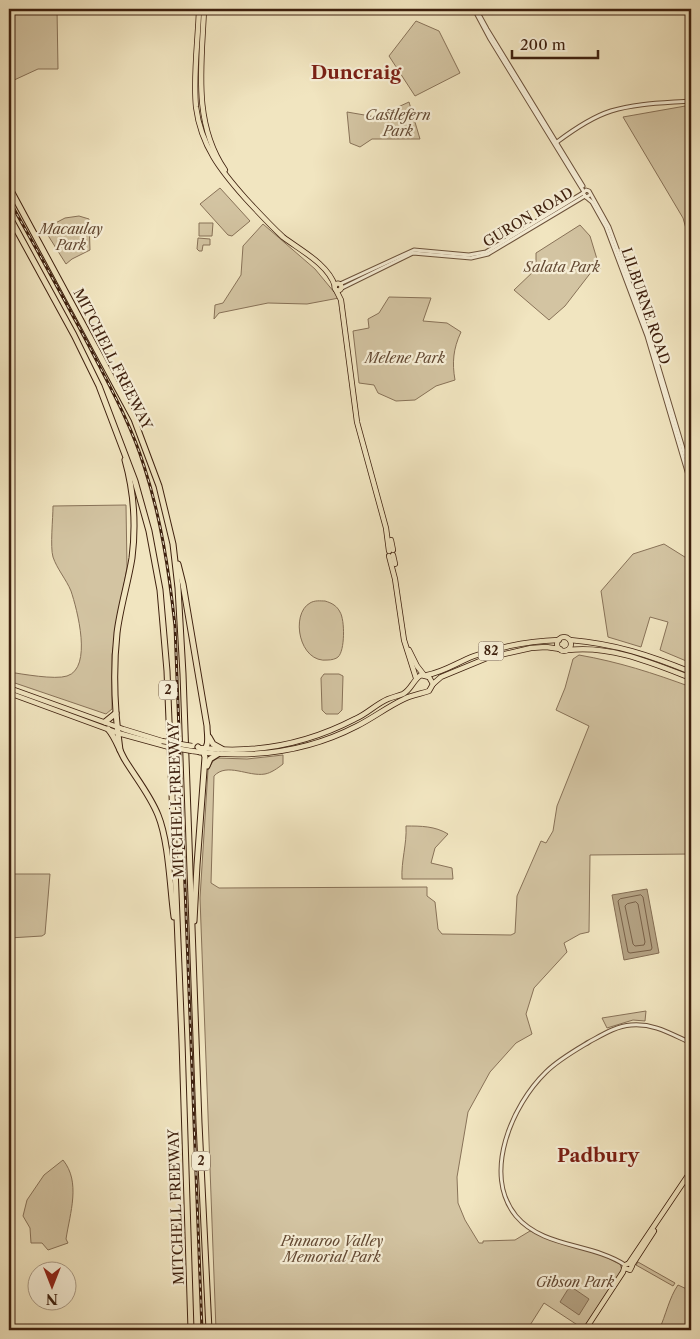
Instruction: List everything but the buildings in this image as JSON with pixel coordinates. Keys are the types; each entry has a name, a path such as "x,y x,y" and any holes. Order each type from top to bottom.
{"highway":[{"name":"MITCHELL FREEWAY","path":"9,187 134,419 159,486 173,544 178,588 183,674 192,939 209,1330"},
{"name":"MITCHELL FREEWAY","path":"9,216 74,335 99,386 138,491 149,531 160,590 167,671 191,1330"},
{"path":"117,433 130,484 134,527 132,558 117,632 117,726 120,750"},
{"path":"173,544 183,584 207,735 220,752 208,762 204,775"},
{"path":"105,722 117,712"},
{"path":"108,729 145,789 158,816 164,836 178,953"},
{"path":"192,939 196,908 197,865 205,757 202,750 207,735"}],"main road":[{"path":"199,9 196,100 201,130 213,158 227,177 268,222 319,264 339,287 356,422 386,528 396,579 404,640 416,680 416,688 420,692"},
{"path":"204,9 201,72 202,106 207,133 214,152 232,179 274,226 320,262 339,287"},
{"path":"391,553 407,643 415,662 425,675 432,680 433,684"},
{"path":"691,670 610,645 564,638 559,640 558,645 564,651 583,648 611,652 645,661 691,678"},
{"name":"82","path":"220,752 268,748 318,736 357,719 387,700 402,694 416,680 425,675 438,672 472,657 501,648 525,643 559,640"},
{"path":"568,650 571,647 570,640"},
{"name":"82","path":"9,693 118,733 192,749 256,754 300,748 344,732 403,700 420,692 429,691 433,684 447,675 480,661 505,653 546,647 560,649"},
{"path":"611,652 620,652 642,658 650,656"},
{"name":"82","path":"9,688 162,743"},
{"path":"24,693 23,696 40,705"},
{"path":"587,1330 691,1171"},
{"path":"628,1266 691,1176"}],"street":[{"name":"LILBURNE ROAD","path":"475,9 490,39 556,142 586,194 609,227 646,328 691,475"},
{"path":"556,142 599,115 612,110 648,104 691,102"},
{"name":"GURON ROAD","path":"339,287 414,250 469,255 486,252 586,194"},
{"name":"LILBURNE ROAD","path":"586,194 606,227 641,321 691,485"},
{"path":"628,1266 612,1258 536,1232 520,1220 511,1208 502,1185 502,1163 508,1133 523,1100 547,1071 564,1058 612,1030 629,1025 652,1026 691,1043"}],"green space":[{"path":"9,9 57,9 58,69 38,69 12,81 9,76"},
{"path":"416,21 439,31 460,73 415,96 389,56"},
{"name":"Castlefern Park","path":"409,102 420,139 372,139 360,147 350,143 347,112 376,117"},
{"path":"691,105 691,246 683,218 623,117"},
{"path":"220,188 250,221 232,236 228,235 200,204"},
{"name":"Macaulay Park","path":"79,216 89,219 90,250 66,264 44,229 65,218"},
{"path":"199,223 213,223 212,236 199,236"},
{"path":"263,224 315,269 339,298 307,304 268,303 219,313 214,319 215,305 223,303 241,275 243,246"},
{"name":"Salata Park","path":"580,225 590,236 600,269 592,271 565,306 549,320 514,290 536,269 536,253"},
{"path":"198,238 210,239 210,245 203,245 202,251 199,251 197,249"},
{"name":"Melene Park","path":"389,297 431,298 423,321 447,323 461,332 454,356 455,380 436,386 415,400 396,401 378,393 374,385 359,383 353,331 369,328 368,319 379,313"},
{"path":"126,505 127,567 112,655 112,709 106,714 9,681 9,672 47,677 67,676 75,671 79,662 81,637 77,611 71,591 57,566 52,552 53,506"},
{"path":"664,544 688,559 691,558 691,663 660,650 668,622 650,617 641,647 608,637 601,591 633,554"},
{"path":"325,601 334,605 339,610 342,616 343,628 343,642 340,654 337,658 329,660 318,659 310,654 304,647 299,627 300,617 310,603"},
{"path":"579,655 636,668 691,687 691,854 590,855 589,932 580,934 564,943 567,952 534,988 526,1014 532,1034 516,1043 490,1072 468,1112 457,1177 458,1203 465,1220 479,1243 483,1243 483,1241 515,1240 530,1231 604,1256 620,1264 622,1270 585,1330 544,1303 527,1330 216,1330 200,898 208,770 213,761 218,758 247,759 283,755 283,764 267,773 258,774 225,770 214,776 211,883 219,888 427,887 427,896 435,902 438,929 442,934 511,935 515,933 517,896 541,841 546,843 553,831 557,806 589,726 556,710 565,688 573,659"},
{"path":"324,674 339,674 343,676 342,710 338,714 326,714 322,710 321,678"},
{"path":"406,826 433,828 448,834 435,848 431,863 452,868 453,879 402,879"},
{"path":"9,874 50,874 45,934 42,936 9,938"},
{"path":"646,1011 645,1021 633,1020 607,1028 602,1018"},
{"path":"63,1160 72,1178 73,1188 72,1208 66,1239 68,1243 48,1250 42,1243 31,1243 30,1228 23,1216 27,1200 44,1175"},
{"path":"638,1262 675,1283 673,1286 636,1265"},
{"path":"678,1285 691,1291 691,1330 659,1330 672,1295"}],"water":[{"path":"647,889 659,953 624,960 612,895"},
{"path":"570,1286 589,1299 579,1315 560,1302"}],"railway":[{"path":"9,200 89,346 126,420 139,450 150,486 164,545 175,626 202,1330"}],"district":[{"name":"Duncraig","path":"356,72"},
{"name":"Padbury","path":"598,1155"}],"park label":[{"name":"Pinnaroo Valley Memorial Park","path":"332,1250"},
{"name":"Gibson Park","path":"575,1282"}]}
